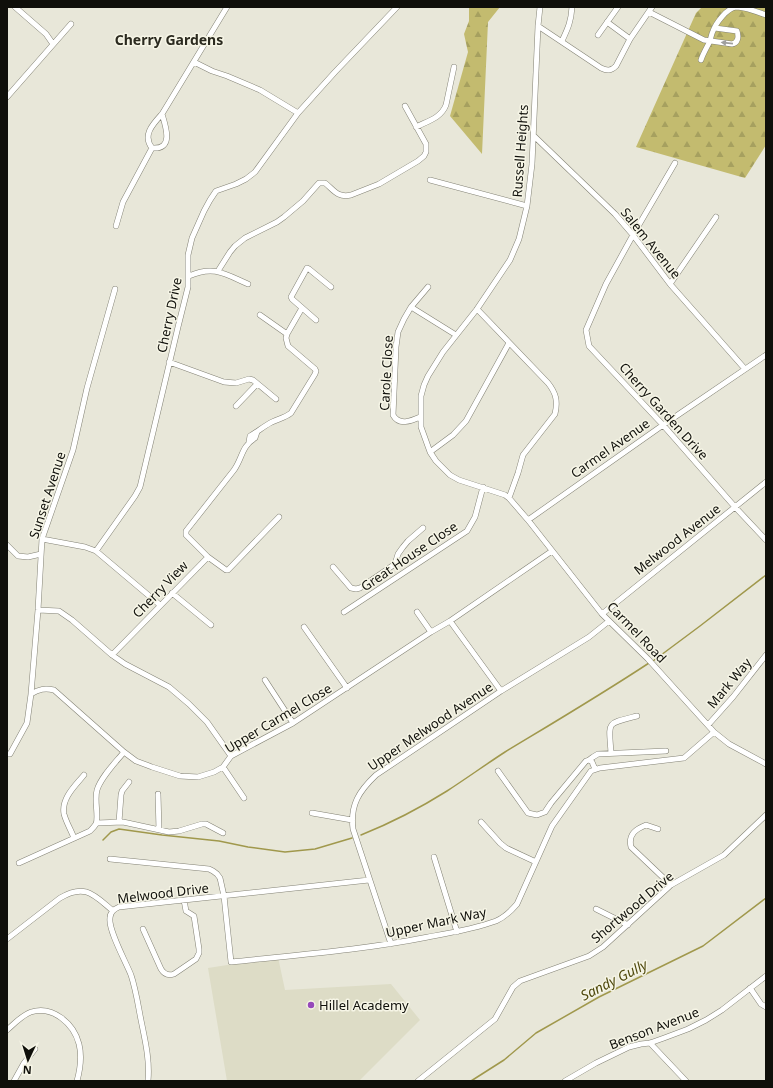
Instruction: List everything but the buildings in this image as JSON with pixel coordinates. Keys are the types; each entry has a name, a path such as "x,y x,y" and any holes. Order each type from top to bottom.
{"street":[{"path":"15,7 46,34 53,44"},
{"path":"162,114 167,131 166,143 158,149 152,148 148,144 147,139 152,124 162,114 227,7"},
{"name":"Cherry Drive","path":"96,551 140,487 188,287 188,255 192,238 210,200 216,191 236,184 255,172 298,113 397,7"},
{"name":"Russell Heights","path":"509,498 484,487 459,480 450,475 436,461 430,452 421,427 421,396 426,381 443,352 477,309 510,260 519,239 527,206 532,164 540,7"},
{"path":"562,42 571,21 572,7"},
{"path":"598,35 618,7"},
{"path":"701,60 715,28 724,15 734,7 766,15"},
{"path":"538,26 605,71 614,69 630,39 650,9 698,37 710,41 732,44 738,41 737,31 715,28"},
{"path":"607,22 630,39"},
{"path":"7,97 71,24"},
{"path":"194,62 212,71 260,90 298,113"},
{"path":"416,126 440,115 444,111 454,68"},
{"path":"218,271 235,246 246,238 284,217 303,201 319,182 325,183 338,195 351,195 379,184 422,159 426,152 426,144 406,106"},
{"name":"Salem Avenue","path":"534,136 615,214 670,284 745,369"},
{"path":"116,226 123,202 152,148"},
{"name":"Cherry Garden Drive","path":"675,163 606,284 586,330 589,346 663,425 766,540"},
{"path":"430,180 527,206"},
{"path":"670,284 716,216"},
{"path":"316,320 291,297 307,268 332,287"},
{"path":"189,276 202,271 218,271 248,284"},
{"name":"Carole Close","path":"420,417 412,421 400,421 395,419 393,415 396,347 398,332 404,319 411,307 428,287"},
{"name":"Sunset Avenue","path":"7,754 10,754 27,723 38,610 42,539 73,450 87,388 115,288"},
{"path":"411,307 456,335"},
{"path":"279,517 228,570 208,557 186,535 186,531 238,464 244,448 255,438 257,432 272,422 286,417 291,413 316,371 288,346 286,338 286,334 302,308"},
{"path":"477,309 554,390 557,407 555,414 523,455 509,498"},
{"path":"260,315 286,334"},
{"path":"430,452 453,435 466,421 509,343"},
{"name":"Carmel Avenue","path":"528,520 766,355"},
{"path":"170,362 224,382 236,383 249,379 258,384 276,399"},
{"path":"236,406 258,384"},
{"name":"Melwood Avenue","path":"602,614 766,482"},
{"name":"Great House Close","path":"344,612 467,531 475,517 484,487"},
{"name":"Carmel Road","path":"509,498 602,614 648,659 714,732 729,744 766,764"},
{"path":"333,567 353,589 360,588 394,564 403,546 423,528"},
{"path":"42,539 85,547 96,551 160,605"},
{"path":"7,545 18,556 28,557 41,554"},
{"name":"Upper Carmel Close","path":"31,694 37,690 54,690 136,761 152,768 180,776 198,777 214,772 223,767 231,756 294,723 450,621 552,551"},
{"name":"Cherry View","path":"112,655 208,557"},
{"path":"374,579 381,588"},
{"path":"172,593 211,626"},
{"path":"38,610 59,611 125,664 169,687 208,722 231,756"},
{"path":"417,612 431,632"},
{"path":"450,621 501,692"},
{"name":"Upper Melwood Avenue","path":"391,944 353,829 352,820 354,806 359,794 366,784 376,775 501,692 589,637 609,621"},
{"path":"304,627 347,688"},
{"name":"Mark Way","path":"708,725 733,697 766,655"},
{"path":"265,680 294,723"},
{"path":"610,753 609,731 611,725 616,721 637,716"},
{"path":"589,760 592,762 595,769 684,758 714,732"},
{"path":"498,771 528,813 537,815 545,812 586,761 595,755 666,751"},
{"path":"19,863 90,831 93,828 96,823 95,797 97,789 101,781 124,752"},
{"path":"223,767 244,798"},
{"name":"Upper Mark Way","path":"224,896 231,962 391,944 457,932 497,920 506,916 517,904 552,826 588,775 595,769"},
{"path":"74,838 64,813 64,803 68,795 84,775"},
{"path":"119,822 121,795 122,791 129,782"},
{"path":"158,794 159,830"},
{"path":"312,814 352,820"},
{"name":"Shortwood Drive","path":"418,1081 495,1019 513,986 520,981 589,956 604,947 671,885 724,855 766,815"},
{"path":"96,823 119,822 169,832 206,824 224,833"},
{"path":"482,822 506,848 536,862"},
{"path":"658,829 646,825 637,829 632,834 630,844 631,847 671,885"},
{"path":"434,857 457,932"},
{"path":"110,859 209,869 220,878 224,896"},
{"name":"Melwood Drive","path":"148,1081 146,1042 136,995 128,970 110,925 112,910 119,907 369,880"},
{"path":"7,939 60,898 73,891 83,891 93,894 112,910"},
{"path":"143,929 161,969 165,974 174,974 196,959 199,949 194,916 186,911 184,900"},
{"path":"596,909 628,925"},
{"name":"Benson Avenue","path":"565,1081 628,1047 650,1043 688,1029 706,1020 722,1010 766,976"},
{"path":"750,988 761,1004 766,1007"},
{"path":"7,1030 30,1012 40,1010 50,1011 58,1015 73,1031 79,1044 80,1057 77,1081"},
{"path":"650,1043 686,1081"},
{"path":"14,1081 24,1063 35,1050"}],"shaded area":[{"name":"Hillel Academy","path":"278,957 285,990 391,984 420,1020 359,1081 227,1081 208,968"}],"green space":[{"path":"469,7 500,7 488,22 482,154 450,116 468,52 464,34 469,21"},
{"path":"702,7 766,7 766,145 745,178 636,147 696,13"}],"waterway":[{"path":"653,661 766,575"},
{"path":"361,835 394,820 437,797 505,752 649,663"},
{"path":"103,840 111,832 119,829 219,841 285,852 315,849 352,838"},
{"name":"Sandy Gully","path":"471,1081 504,1060 536,1033 599,997 703,946 766,898"}],"place":[{"name":"Hillel Academy","path":"311,1005"}],"district":[{"name":"Cherry Gardens","path":"169,40"}]}
